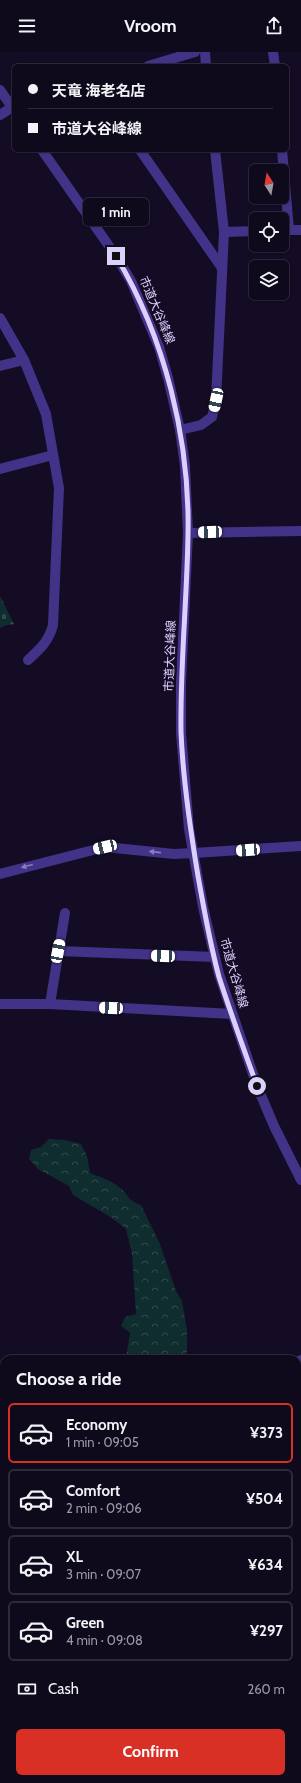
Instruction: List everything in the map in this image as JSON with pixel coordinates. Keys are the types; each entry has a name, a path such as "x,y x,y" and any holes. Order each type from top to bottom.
{"street":[{"path":"155,64 195,52"},
{"path":"205,52 206,64"},
{"path":"273,52 275,64"},
{"path":"0,90 12,106"},
{"path":"0,115 12,108"},
{"name":"市道大谷峰線","path":"43,152 116,256 131,281 159,347 180,430 185,466 188,533 181,683 181,733 186,800 194,853 203,907 215,957 232,1014 257,1086 274,1126 301,1180"},
{"path":"141,152 222,268"},
{"path":"180,430 201,425 212,417 216,400 224,232 215,152"},
{"path":"282,152 285,212"},
{"path":"289,230 301,230"},
{"path":"224,232 249,231"},
{"path":"0,318 24,360 46,414 59,488 53,625 51,636 44,646 28,660"},
{"path":"0,366 24,360"},
{"path":"0,469 53,455"},
{"path":"188,533 301,531"},
{"path":"0,874 105,847 174,854 301,846"},
{"path":"50,1004 65,914"},
{"path":"58,951 215,957"},
{"path":"0,1004 50,1004 232,1014"}],"green space":[{"path":"0,596 14,624 0,628"},
{"path":"49,1139 65,1140 81,1144 87,1156 90,1173 116,1185 130,1199 141,1205 160,1244 176,1291 182,1301 187,1330 187,1355 127,1355 130,1333 121,1326 125,1317 136,1314 132,1254 126,1229 112,1218 73,1195 69,1186 38,1169 29,1159 31,1150 41,1147"}],"route":[{"path":"116,256 131,281 159,347 180,430 185,466 188,533 181,683 181,733 189,830 203,907 219,974 257,1086"}]}
